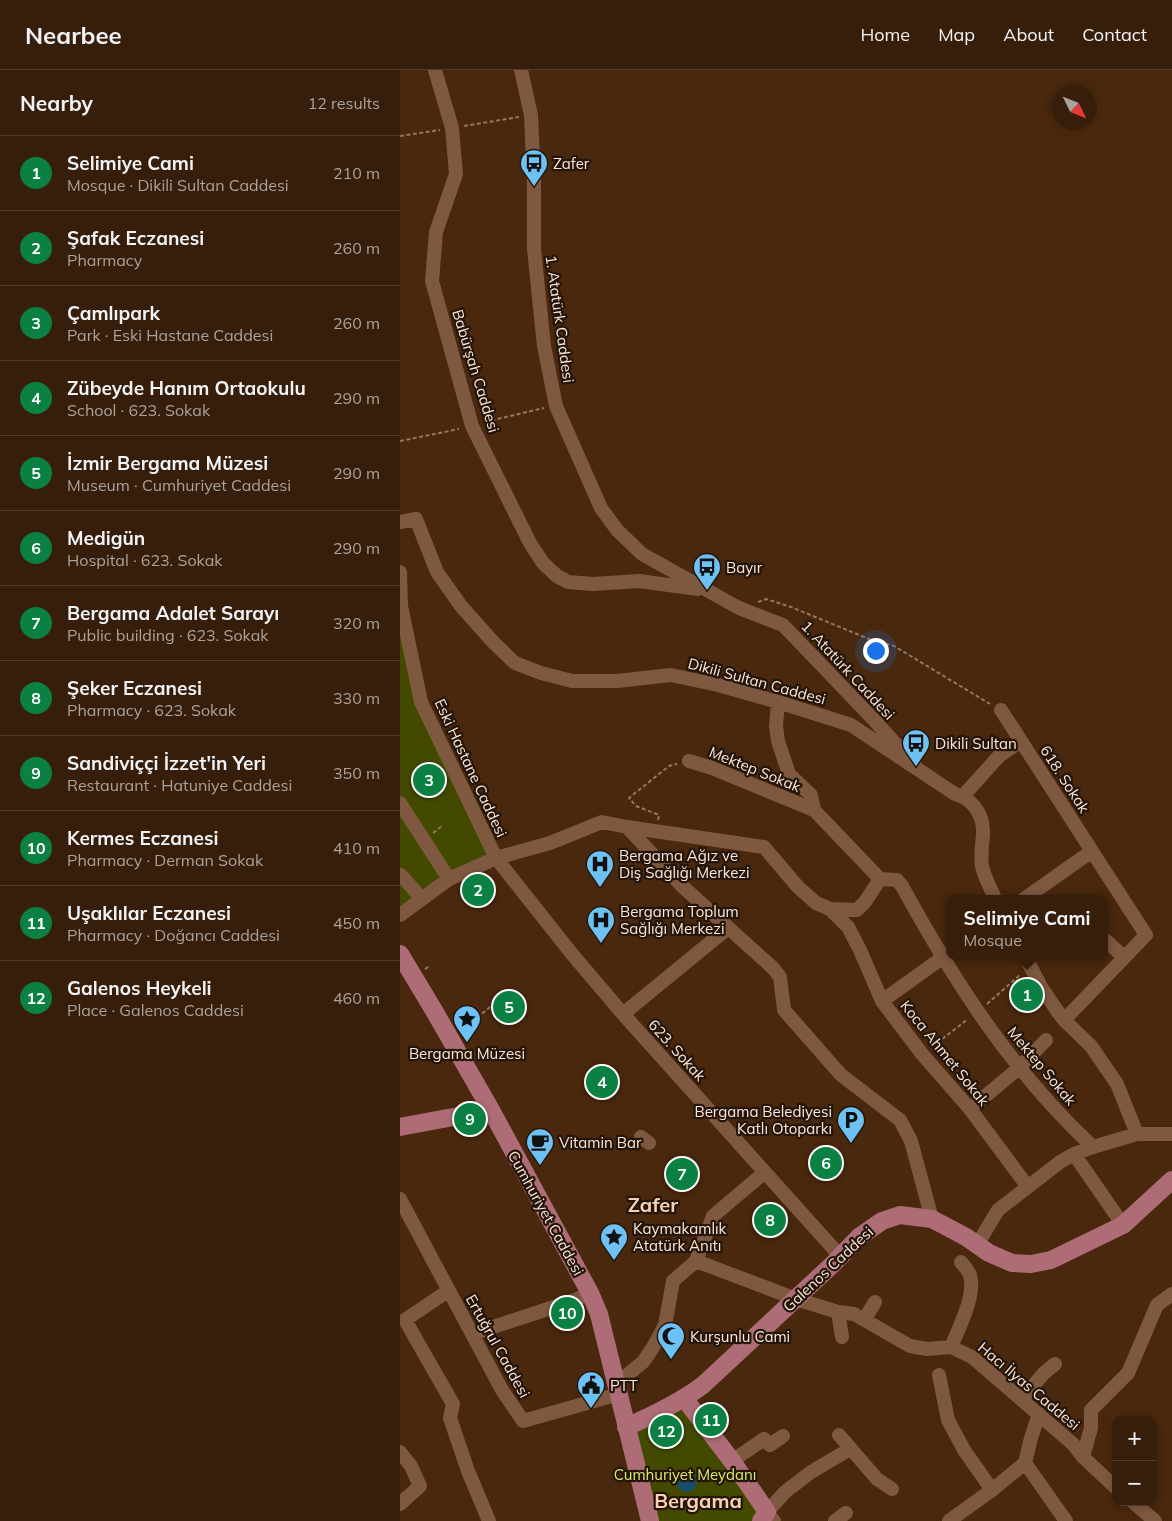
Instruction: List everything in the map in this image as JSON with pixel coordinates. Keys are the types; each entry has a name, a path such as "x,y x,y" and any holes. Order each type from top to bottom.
{"main road":[{"name":"Cumhuriyet Caddesi","path":"400,954 491,1110 590,1293 598,1314 650,1521"},
{"path":"400,1127 491,1110"},
{"name":"Galenos Caddesi","path":"624,1420 657,1414 686,1398 703,1385 841,1257 859,1236 882,1221 900,1215 932,1220 972,1241 989,1253 1012,1263 1031,1264 1051,1260 1123,1225 1172,1180"},
{"path":"686,1398 732,1461 767,1518"}],"street":[{"name":"Babürşah Caddesi","path":"435,70 452,128 456,174 436,232 432,281 472,426 530,543 543,563 556,576 568,582 593,584 640,581 707,591"},
{"name":"1. Atatürk Caddesi","path":"521,70 531,115 534,249 544,346 556,406 600,508 617,530 642,554 739,608 783,626 916,767"},
{"name":"Dikili Sultan Caddesi","path":"400,522 416,519 437,572 461,606 493,642 515,663 541,673 572,681 617,681 671,675 718,685 851,725 955,794 971,801 978,812 983,829 982,866 993,895"},
{"name":"Eski Hastane Caddesi","path":"400,572 401,606 421,702 496,858"},
{"path":"778,702 776,726 778,741 789,774 811,796 814,810"},
{"path":"1001,710 1021,741"},
{"name":"618. Sokak","path":"963,796 999,756 1021,741 1146,935 1124,957"},
{"name":"Mektep Sokak","path":"689,761 712,768 814,810 880,879 897,880 946,955"},
{"path":"400,804 449,879"},
{"path":"400,804 429,836"},
{"path":"400,915 449,879 496,858 550,843 602,822 627,828 764,847 798,887 816,903 830,909 857,910 874,890 880,879"},
{"path":"627,828 682,886 780,977 784,1010 841,1075 900,1120 911,1141 932,1220"},
{"path":"1030,895 1092,851"},
{"name":"623. Sokak","path":"496,858 572,954 623,1014 841,1257"},
{"path":"400,875 421,898"},
{"name":"Koca Ahmet Sokak","path":"830,909 848,927 882,1001 922,1054 970,1109 1028,1186"},
{"path":"623,1014 728,928"},
{"path":"1064,1020 1124,957 1108,943"},
{"path":"882,1001 946,955"},
{"name":"Mektep Sokak","path":"949,960 978,1012 1020,1068 1070,1126 1093,1146"},
{"path":"1027,960 1064,1020 1090,1046 1117,1084 1137,1134"},
{"path":"970,1109 1020,1068 1046,1040"},
{"path":"972,1241 998,1210 1060,1162 1074,1154 1093,1146 1137,1134 1172,1134"},
{"path":"1074,1154 1123,1225"},
{"path":"617,1389 643,1362 652,1349 665,1324 673,1281 696,1261 713,1216 765,1172"},
{"name":"Ertuğrul Caddesi","path":"400,1199 406,1220 448,1291 502,1390 523,1420 617,1389"},
{"path":"696,1261 796,1299 838,1312 854,1314 910,1346 926,1349 951,1347 969,1303 971,1281 969,1272 961,1262"},
{"path":"448,1291 405,1320 453,1404 450,1418 468,1471 489,1521"},
{"path":"472,1334 526,1311 590,1293"},
{"path":"1083,1457 1091,1428 1091,1410 1128,1373 1157,1305 1172,1294"},
{"path":"864,1320 875,1302"},
{"path":"838,1312 842,1337"},
{"name":"Hacı İlyas Caddesi","path":"951,1347 972,1357 1039,1414 1073,1444 1083,1457 1112,1484"},
{"path":"1022,1400 1054,1364"},
{"path":"939,1375 948,1420 964,1450 992,1490"},
{"path":"949,1521 1025,1463 1039,1414"},
{"path":"839,1435 877,1479 892,1489"},
{"path":"732,1461 764,1439 770,1445 783,1436"},
{"path":"767,1518 785,1492 811,1472 850,1449"},
{"path":"400,1452 411,1466 420,1486 400,1504"},
{"path":"1025,1463 1066,1521"},
{"path":"1138,1506 1155,1521"}],"path":[{"path":"483,422 549,407"},
{"path":"400,442 461,429"},
{"path":"739,608 766,599 869,639 894,646 1001,710"},
{"path":"656,832 659,815 636,806 629,798 669,766 689,761"},
{"path":"429,836 442,826"},
{"path":"461,1031 495,1003"}],"green space":[{"path":"400,572 421,702 496,858 400,915"},
{"name":"Cumhuriyet Meydanı","path":"686,1398 732,1461 761,1521 650,1521 626,1427"}],"water":[{"path":"683,1472 691,1472 697,1478 697,1486 691,1492 683,1492 677,1486 677,1478"}],"place":[{"name":"Zafer","path":"534,187"},
{"name":"Bayır","path":"707,591"},
{"name":"Dikili Sultan","path":"916,767"},
{"name":"Çamlıpark","path":"429,780"},
{"name":"Bergama Ağız ve Diş Sağlığı Merkezi","path":"600,888"},
{"name":"Şafak Eczanesi","path":"478,890"},
{"name":"Bergama Toplum Sağlığı Merkezi","path":"601,944"},
{"name":"Selimiye Cami","path":"1027,995"},
{"name":"İzmir Bergama Müzesi","path":"509,1007"},
{"name":"Bergama Müzesi","path":"467,1043"},
{"name":"Zübeyde Hanım Ortaokulu","path":"602,1082"},
{"name":"Sandiviççi İzzet'in Yeri","path":"470,1119"},
{"name":"Bergama Belediyesi Katlı Otoparkı","path":"851,1144"},
{"name":"Medigün","path":"826,1163"},
{"name":"Vitamin Bar","path":"540,1166"},
{"name":"Bergama Adalet Sarayı","path":"682,1174"},
{"name":"Şeker Eczanesi","path":"770,1220"},
{"name":"Kaymakamlık Atatürk Anıtı","path":"614,1261"},
{"name":"Kermes Eczanesi","path":"567,1313"},
{"name":"Kurşunlu Cami","path":"671,1360"},
{"name":"PTT","path":"591,1409"},
{"name":"Uşaklılar Eczanesi","path":"711,1420"},
{"name":"Galenos Heykeli","path":"666,1431"}],"district":[{"name":"Zafer","path":"653,1204"},
{"name":"Bergama","path":"698,1500"}]}
